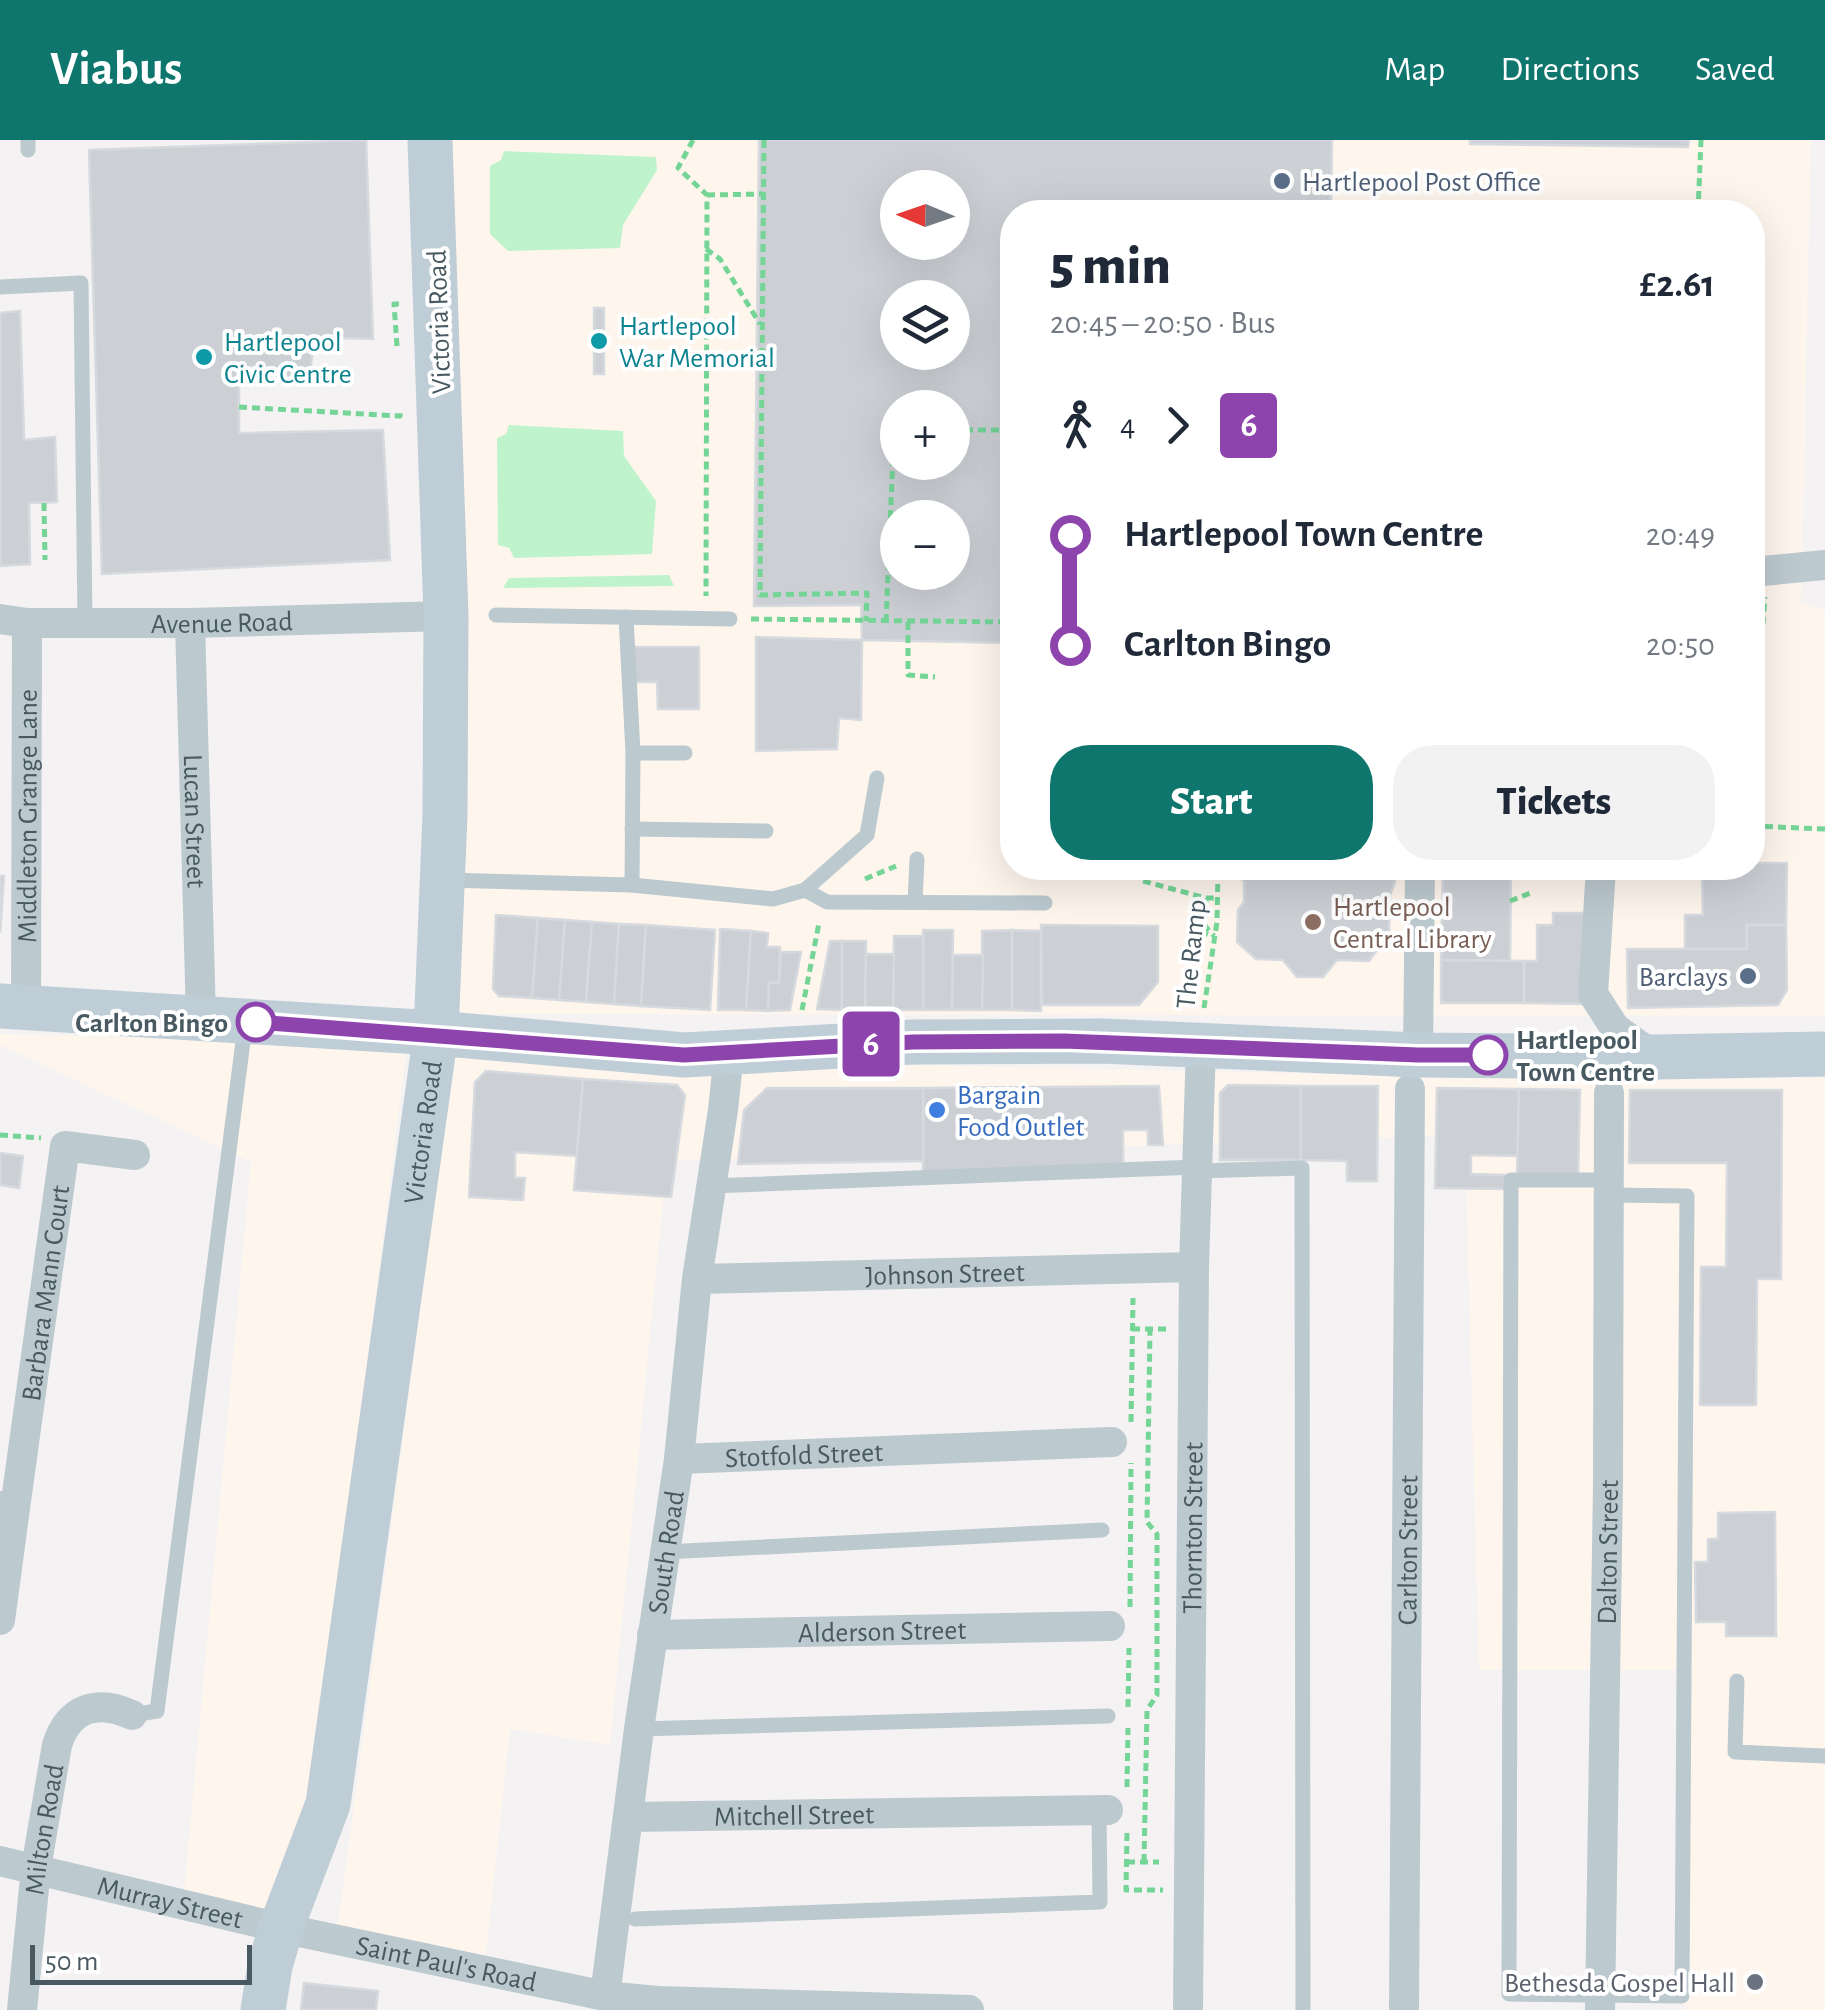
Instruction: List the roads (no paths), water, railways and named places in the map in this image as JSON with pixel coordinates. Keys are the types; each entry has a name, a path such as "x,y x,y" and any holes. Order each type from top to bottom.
{"street":[{"name":"Victoria Road","path":"263,2010 281,1928 328,1804 436,1034 446,616 430,140"},
{"path":"1765,571 1825,565"},
{"name":"Avenue Road","path":"14,621 190,623 446,616"},
{"name":"Middleton Grange Lane","path":"13,1007 14,621"},
{"name":"Lucan Street","path":"190,623 201,1018"},
{"name":"Carlton Street","path":"1404,2010 1414,1072 1420,880"},
{"path":"1600,880 1593,994 1614,1028 1654,1057"},
{"path":"13,1007 436,1034 684,1055 951,1042 1102,1041 1201,1046 1414,1072 1654,1057 1825,1054"},
{"name":"Thornton Street","path":"1188,2010 1194,1267 1201,1046"},
{"name":"South Road","path":"605,1996 679,1458 696,1279 729,1053"},
{"name":"Dalton Street","path":"1600,2003 1609,1093"},
{"name":"Barbara Mann Court","path":"0,1620 8,1507 65,1146 135,1155"},
{"name":"Johnson Street","path":"696,1279 1194,1267"},
{"name":"Stotfold Street","path":"679,1458 1125,1440"},
{"name":"Alderson Street","path":"652,1634 1123,1627"},
{"name":"Milton Road","path":"22,2010 36,1868 56,1745 63,1727 86,1710 113,1706 132,1715"},
{"name":"Mitchell Street","path":"629,1817 1115,1811"},
{"name":"Murray Street","path":"0,1860 281,1928"},
{"name":"Saint Paul's Road","path":"281,1928 657,2006 968,2010"}],"lane":[{"path":"0,287 81,284 85,622"},
{"path":"496,615 730,619"},
{"path":"626,617 633,753 632,885"},
{"path":"633,753 685,753"},
{"path":"442,880 632,885 773,899 805,890 868,835 877,778"},
{"path":"632,829 766,831"},
{"path":"914,902 916,858"},
{"path":"805,890 827,902 1045,903"},
{"path":"132,1715 157,1711 246,1021"},
{"path":"710,1186 1302,1168 1303,2010"},
{"path":"1511,1180 1687,1196 1682,1996 1600,2003 1508,1994 1511,1180"},
{"path":"665,1552 1102,1530"},
{"path":"1737,1681 1735,1752 1825,1756"},
{"path":"639,1729 1108,1716"},
{"path":"634,1919 1100,1902 1115,1811"}],"place":[{"name":"Hartlepool Post Office","path":"1282,181"},
{"name":"Hartlepool War Memorial","path":"599,341"},
{"name":"Hartlepool Civic Centre","path":"204,357"},
{"name":"Hartlepool Central Library","path":"1313,922"},
{"name":"Barclays","path":"1748,976"},
{"name":"Carlton Bingo","path":"256,1022"},
{"name":"Hartlepool Town Centre","path":"1488,1055"},
{"name":"Bargain Food Outlet","path":"937,1110"},
{"name":"Bethesda Gospel Hall","path":"1755,1982"}]}
